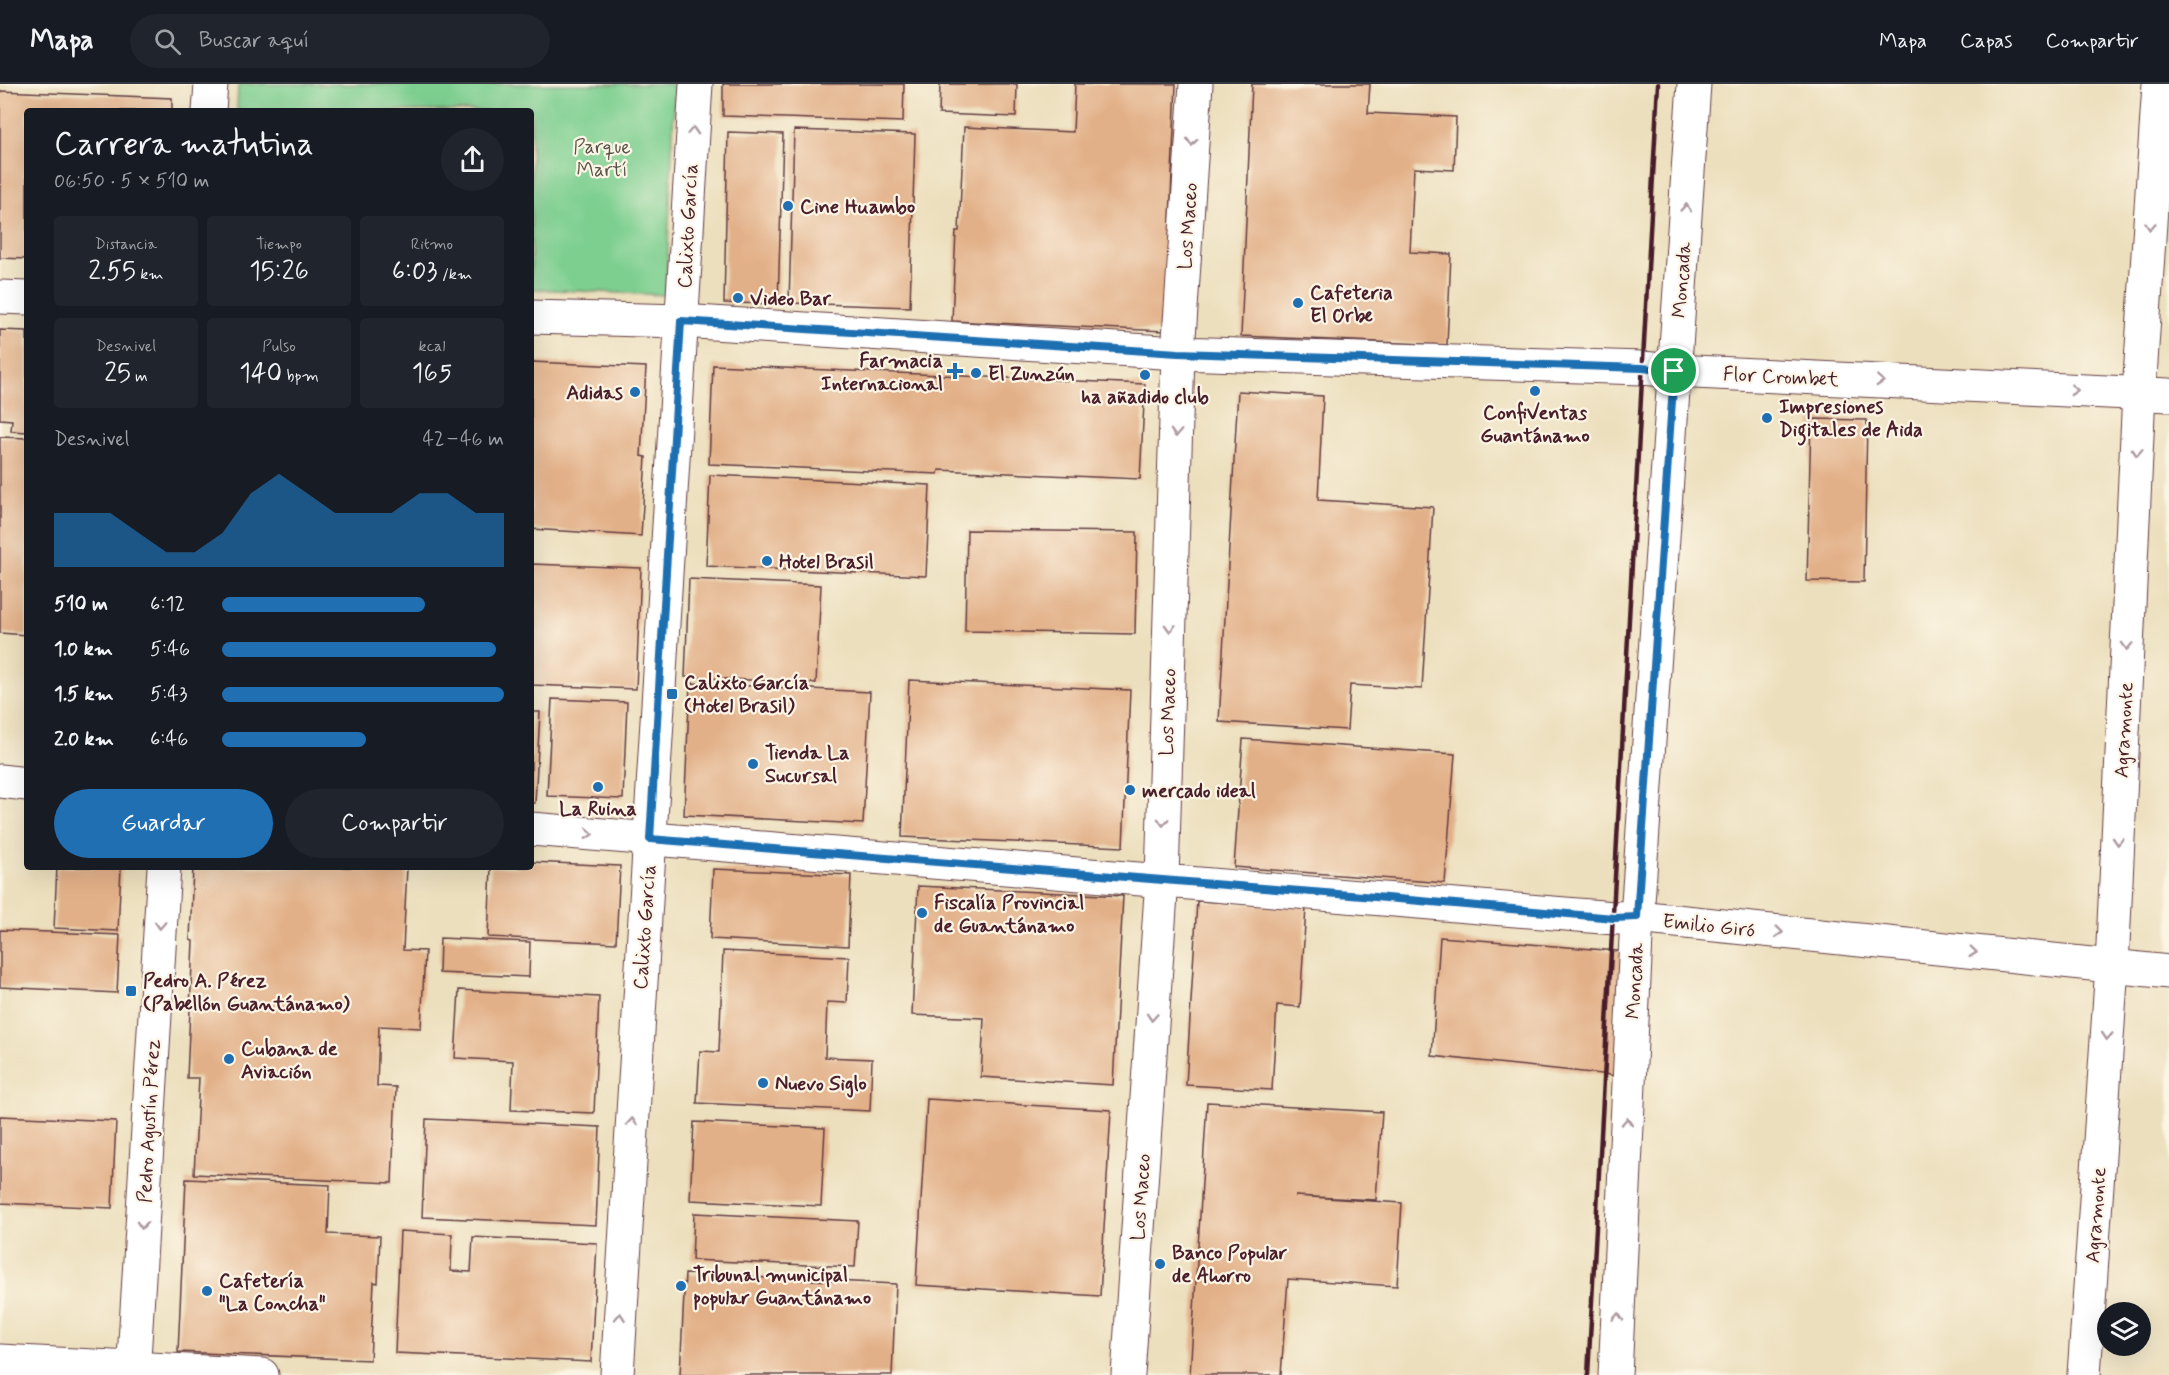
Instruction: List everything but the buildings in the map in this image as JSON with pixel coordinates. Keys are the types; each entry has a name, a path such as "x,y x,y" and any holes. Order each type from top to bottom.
{"main road":[{"path":"209,108 211,84"},
{"name":"Calixto García","path":"617,1375 696,84"},
{"name":"Los Maceo","path":"1128,1375 1162,879 1178,353 1196,84"},
{"name":"Moncada","path":"1615,1375 1637,917 1694,84"},
{"name":"Agramonte","path":"2084,1375 2154,394 2158,84"},
{"path":"0,297 24,298"},
{"name":"Flor Crombet","path":"534,317 681,321 1178,353 1642,368 2154,394"},
{"path":"0,781 24,784"},
{"name":"Emilio Giró","path":"534,829 1162,879 1614,918 1637,917 2169,972"},
{"name":"Pedro Agustín Pérez","path":"133,1372 164,870"},
{"path":"0,1361 133,1372 262,1375"}],"green space":[{"name":"Parque Martí","path":"238,84 675,84 666,295 534,289 534,108 237,108"}],"railway":[{"path":"1588,1375 1658,84"}],"place":[{"name":"Cine Huambo","path":"788,206"},
{"name":"Video Bar","path":"738,298"},
{"name":"Cafeteria El Orbe","path":"1298,303"},
{"name":"Farmacia Internacional","path":"955,371"},
{"name":"El Zunzún","path":"976,373"},
{"name":"ha añadido club","path":"1145,375"},
{"name":"ConfiVentas Guantánamo","path":"1535,391"},
{"name":"Adidas","path":"635,392"},
{"name":"Impresiones Digitales de Aida","path":"1767,418"},
{"name":"Hotel Brasil","path":"767,561"},
{"name":"Calixto García (Hotel Brasil)","path":"672,694"},
{"name":"Tienda La Sucursal","path":"753,764"},
{"name":"La Ruina","path":"598,787"},
{"name":"mercado ideal","path":"1130,790"},
{"name":"Fiscalía Provincial de Guantánamo","path":"922,913"},
{"name":"Pedro A. Pérez (Pabellón Guantánamo)","path":"131,991"},
{"name":"Cubana de Aviación","path":"229,1059"},
{"name":"Nuevo Siglo","path":"763,1083"},
{"name":"Banco Popular de Ahorro","path":"1160,1264"},
{"name":"Tribunal municipal popular Guantánamo","path":"681,1286"},
{"name":"Cafetería \"La Concha\"","path":"207,1291"}],"route":[{"path":"681,321 1178,353 1642,368 1674,371 1637,917 1614,918 650,839 681,321"}]}
